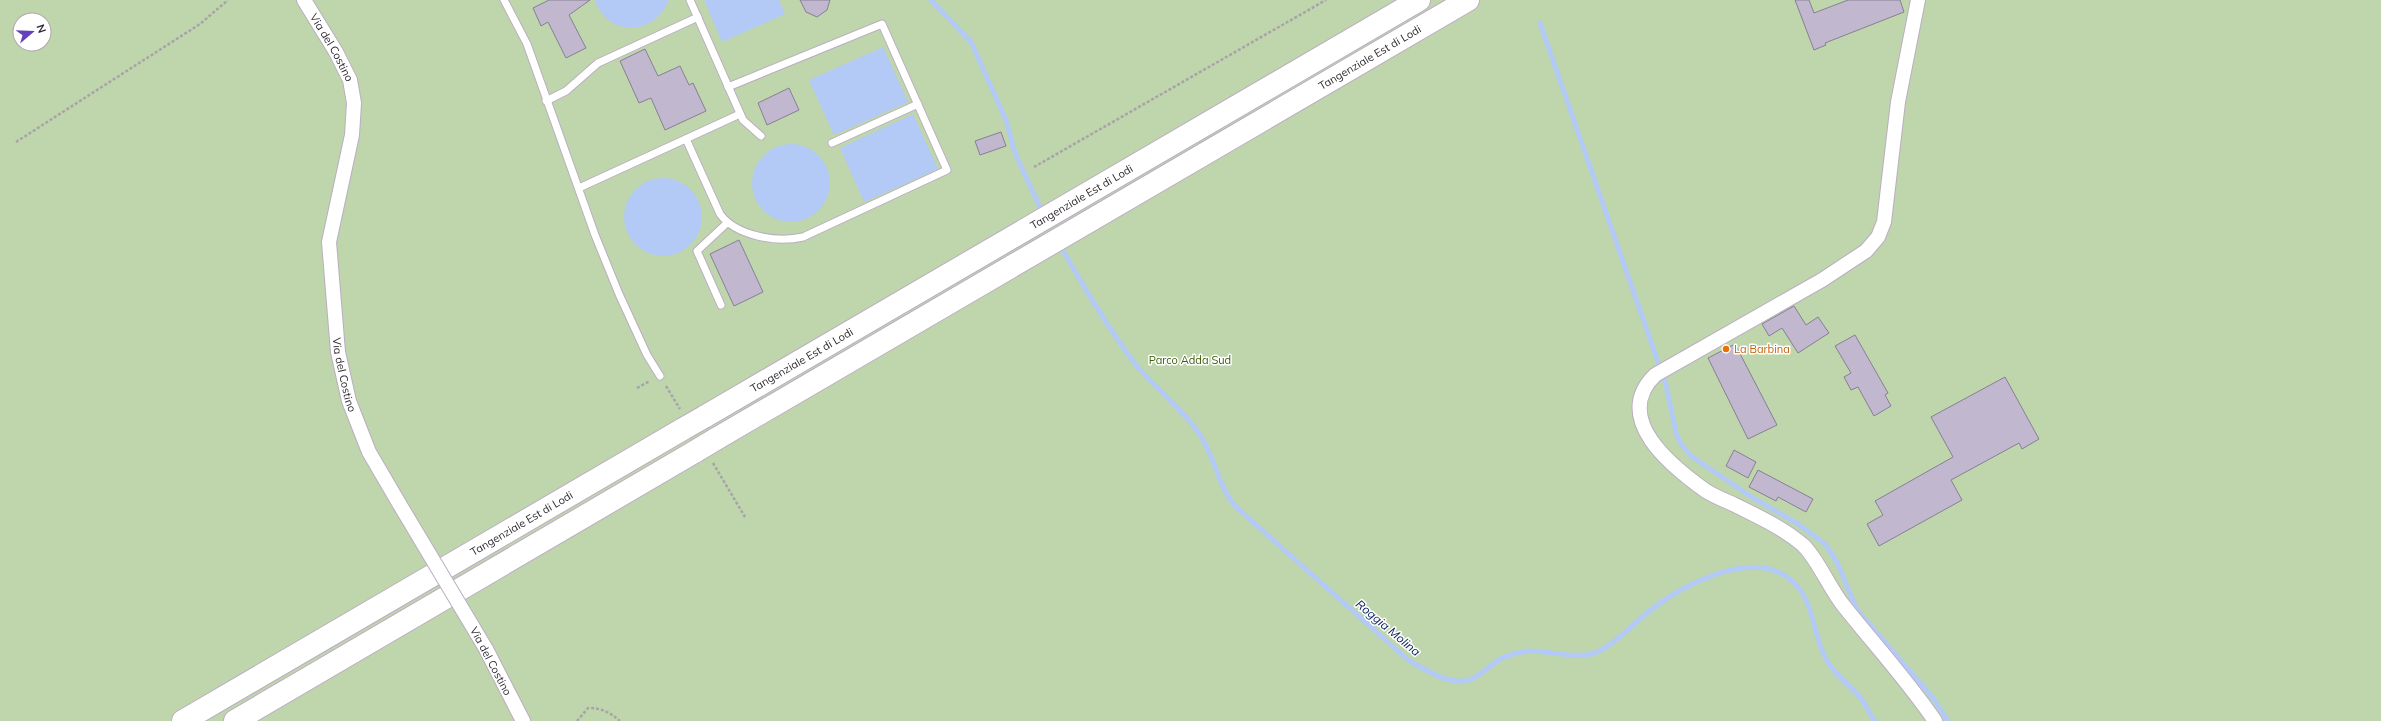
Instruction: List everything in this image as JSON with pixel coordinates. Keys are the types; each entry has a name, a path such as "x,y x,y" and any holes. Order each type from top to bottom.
{"highway":[{"name":"Tangenziale Est di Lodi","path":"183,721 683,428 1420,0"},
{"name":"Tangenziale Est di Lodi","path":"235,721 716,438 1468,0"}],"street":[{"name":"Via del Costino","path":"304,0 336,52 350,80 354,103 352,135 329,242 338,352 349,402 369,452 486,649 523,721"},
{"path":"1918,0 1898,102 1884,222 1878,237 1866,251 1822,280 1655,375 1644,385 1640,399 1642,425 1651,442 1660,453 1707,492 1778,527 1804,546 1843,605 1911,686 1935,721"}],"lane":[{"path":"504,0 527,44 546,101 619,294 647,355 660,376"},
{"path":"690,0 743,120 761,136"},
{"path":"546,101 566,91 598,63 698,17"},
{"path":"686,139 720,214 727,223 736,228 777,240 787,241 803,237 948,170 882,24 728,87"},
{"path":"832,143 918,104"},
{"path":"579,188 740,114"},
{"path":"721,305 697,251 727,223"}],"path":[{"path":"16,142 200,24 228,0"},
{"path":"1034,167 1326,0"},
{"path":"577,721 588,708 598,708 608,711 620,721"}],"green space":[{"name":"Parco Adda Sud","path":"0,0 2381,0 2381,721 0,721"}],"water":[{"path":"595,0 669,0 662,12 653,21 643,26 631,28 620,26 610,21 601,12"},
{"path":"704,0 779,0 785,14 722,42"},
{"path":"883,47 908,102 834,135 809,80"},
{"path":"913,114 938,169 864,202 840,148"},
{"path":"791,144 806,147 819,155 827,168 830,183 827,198 819,211 806,219 791,222 776,219 763,211 755,198 752,183 755,168 763,155 776,147"},
{"path":"663,178 678,181 691,189 699,202 702,217 699,232 691,245 678,253 663,256 648,253 635,245 627,232 624,217 627,202 635,189 648,181"}],"building":[{"path":"549,0 590,0 569,15 586,48 566,58 548,22 541,26 533,8"},
{"path":"800,0 830,0 827,10 817,17 806,12"},
{"path":"1795,0 1809,0 1814,13 1848,0 1900,0 1904,12 1825,43 1826,45 1814,50"},
{"path":"645,49 658,76 680,66 689,85 693,83 706,111 665,130 651,98 639,103 620,61"},
{"path":"789,88 799,110 767,125 758,103"},
{"path":"1001,132 1006,146 980,155 975,141"},
{"path":"739,240 763,292 734,306 710,254"},
{"path":"1794,306 1806,325 1818,317 1829,333 1798,353 1782,328 1769,336 1762,324"},
{"path":"1855,335 1888,393 1885,395 1891,406 1874,416 1858,387 1851,390 1844,377 1851,373 1835,346"},
{"path":"1735,344 1777,425 1748,439 1708,358"},
{"path":"2005,377 2039,439 2022,449 2019,443 1951,480 1962,500 1879,546 1867,524 1883,515 1875,501 1953,457 1931,417"},
{"path":"1734,450 1756,462 1748,478 1726,466"},
{"path":"1758,470 1813,499 1806,512 1778,497 1776,501 1749,487"}],"waterway":[{"path":"931,0 971,42 1006,120 1015,153 1043,214"},
{"path":"1540,23 1666,385 1676,433 1681,444 1691,456 1753,498 1798,524 1825,544 1837,562 1857,610 1933,698 1948,721"},
{"name":"Roggia Molina","path":"1059,244 1105,321 1125,351 1151,382 1183,414 1198,432 1204,441 1224,489 1236,507 1408,660 1442,678 1464,681 1479,675 1500,659 1522,652 1538,651 1566,655 1584,655 1593,653 1601,650 1613,642 1662,602 1696,582 1734,569 1753,567 1771,570 1787,577 1796,584 1807,602 1820,645 1827,661 1835,672 1859,696 1875,721"}],"place":[{"name":"La Barbina","path":"1726,349"}]}
